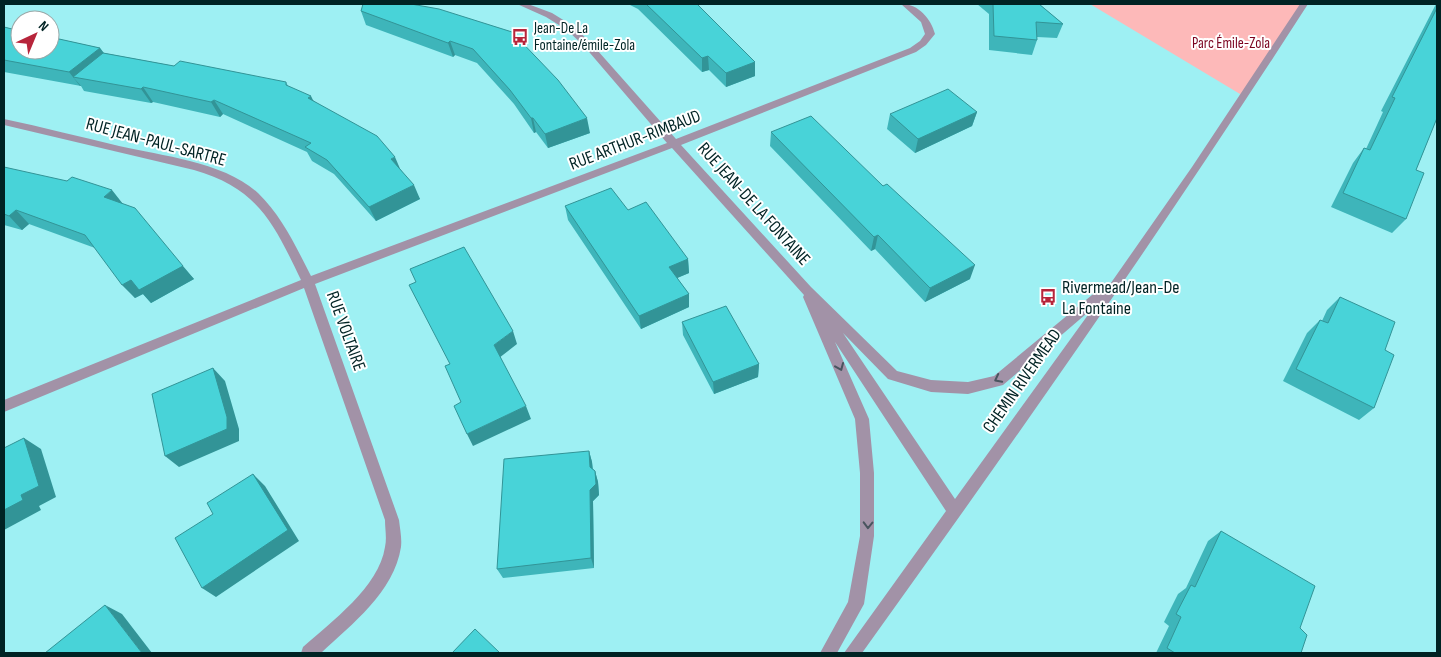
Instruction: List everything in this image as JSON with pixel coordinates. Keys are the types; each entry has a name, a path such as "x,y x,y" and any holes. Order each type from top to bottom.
{"street":[{"name":"RUE JEAN-DE LA FONTAINE","path":"522,4 549,15 570,28 587,44 674,144 806,290 893,375 931,386 968,388 998,381 1116,282"},
{"name":"RUE ARTHUR-RIMBAUD","path":"308,282 674,144 913,50 923,43 930,34 929,25 921,16 904,4"},
{"name":"CHEMIN RIVERMEAD","path":"852,653 1116,282 1244,96 1304,4"},
{"name":"RUE JEAN-PAUL-SARTRE","path":"4,122 195,167 225,176 264,204 281,228 308,282"},
{"name":"RUE VOLTAIRE","path":"4,406 308,282 392,520 393,548 383,575 358,608 310,653"},
{"name":"RUE JEAN-DE LA FONTAINE","path":"806,290 954,512"},
{"name":"RUE JEAN-DE LA FONTAINE","path":"806,290 862,419 867,473 867,536 856,604 828,653"}],"green space":[{"name":"Parc Émile-Zola","path":"1090,4 1304,4 1245,97"}],"building":[{"path":"363,4 411,4 439,9 512,32 558,80 587,118 545,134 510,90 473,49 450,41 448,43 361,11"},
{"path":"646,4 697,4 755,62 726,73 708,56 702,58"},
{"path":"993,4 1039,4 1063,24 1036,22 1037,40 994,36"},
{"path":"1437,8 1437,118 1416,170 1424,173 1406,219 1343,193 1364,148 1370,150 1395,98 1392,97"},
{"path":"4,27 10,28 10,60 60,60 60,39 100,48 69,72 4,60"},
{"path":"103,53 174,66 180,61 286,82 286,85 311,96 308,98 377,136 395,157 391,159 414,185 369,207 327,160 305,147 311,143 214,100 211,102 143,87 141,89 73,77"},
{"path":"948,89 977,112 918,139 890,114"},
{"path":"811,116 883,186 887,184 975,265 930,288 878,235 874,237 771,132"},
{"path":"4,167 67,181 72,177 112,190 104,197 135,208 183,266 139,290 131,280 122,285 85,235 16,210 9,216 4,214"},
{"path":"611,188 628,210 646,202 688,259 669,267 689,294 639,316 565,206"},
{"path":"464,247 513,331 494,345 526,406 467,434 454,406 461,402 445,366 450,364 409,285 416,282 410,269"},
{"path":"1340,297 1395,322 1385,350 1394,355 1374,408 1296,369 1320,320 1328,323"},
{"path":"726,306 759,364 713,382 682,322"},
{"path":"213,368 227,417 227,429 165,456 152,394"},
{"path":"24,438 39,486 21,495 23,500 4,510 4,448"},
{"path":"589,451 590,467 595,471 596,484 590,490 591,558 497,569 504,459"},
{"path":"253,474 288,530 202,588 175,538 213,514 207,503"},
{"path":"1221,531 1315,586 1300,628 1307,635 1301,653 1175,653 1167,648 1181,617 1176,614 1191,585 1195,587"},
{"path":"105,605 142,653 45,653"},
{"path":"475,629 500,653 452,653"}],"place":[{"name":"Jean-De La Fontaine/émile-Zola","path":"520,37"},
{"name":"Rivermead/Jean-De La Fontaine","path":"1048,297"}]}
